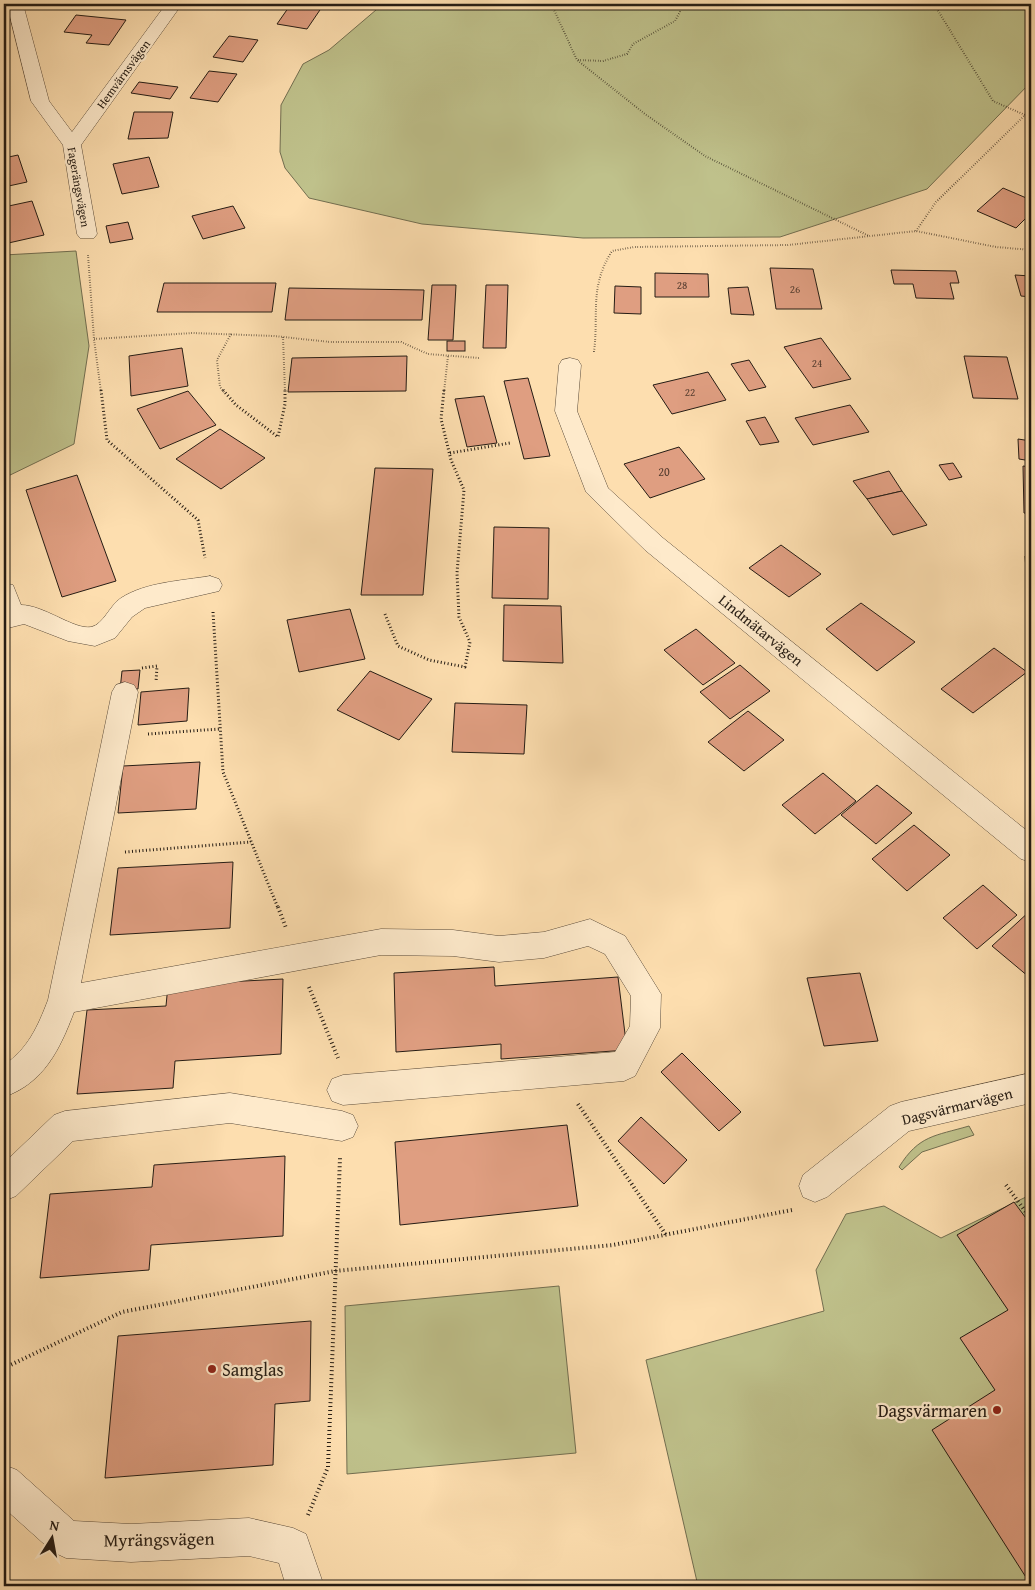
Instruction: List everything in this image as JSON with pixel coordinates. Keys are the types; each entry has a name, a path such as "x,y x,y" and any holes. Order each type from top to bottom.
{"street":[{"name":"Fagerängsvägen","path":"15,4 40,101 72,145 87,234"},
{"name":"Hemvärnsvägen","path":"72,145 174,4"},
{"name":"Lindmätarvägen","path":"570,365 566,411 598,492 654,544 1031,850"},
{"path":"6,609 29,615 87,637 100,635 111,627 128,606 148,597 210,585"},
{"path":"4,1082 24,1071 44,1048 63,1000 125,692"},
{"path":"63,1000 381,942 453,943 499,949 544,945 590,932 615,945 646,994 645,1028 624,1066 343,1090"},
{"name":"Dagsvärmarvägen","path":"815,1186 901,1117 1031,1088"},
{"path":"4,1185 65,1126 230,1108 342,1126"},
{"name":"Myrängsvägen","path":"4,1483 66,1539 131,1543 249,1537 293,1547"},
{"path":"293,1547 305,1586"}],"path":[{"path":"548,4 554,10 577,60 644,114 705,156 869,236"},
{"path":"577,60 603,61 627,54 633,44 675,21 684,4"},
{"path":"916,231 936,202 1025,115 993,101 934,4"},
{"path":"570,365 594,353 596,343 594,289 601,266 612,251 634,246 788,245 916,231 996,247 1031,250"},
{"path":"87,234 94,339 107,440 198,520 210,585 223,772 344,1074 343,1090"},
{"path":"94,339 193,333 283,337 330,342 401,342 428,354 479,358"},
{"path":"230,334 217,360 220,387 236,405 278,437 285,404 283,337"},
{"path":"385,614 398,646 429,660 465,667 470,642 459,617 457,573 464,490 450,453 441,419 448,356"},
{"path":"450,453 510,443"},
{"path":"117,736 220,730"},
{"path":"93,854 251,842"},
{"path":"557,1072 666,1235"},
{"path":"293,1547 328,1467 342,1126"},
{"path":"1006,1185 1031,1219"},
{"path":"4,1368 122,1312 335,1271 613,1245 818,1205 815,1186"}],"green space":[{"path":"383,4 1031,4 1031,82 927,189 780,237 583,238 422,224 309,198 285,168 280,152 281,105 303,64 329,50"},
{"path":"76,251 89,346 74,444 4,478 4,255"},
{"path":"969,1126 974,1135 922,1152 902,1170 899,1167 914,1148 929,1138"},
{"path":"1028,1196 1031,1200 1031,1586 698,1586 646,1360 824,1311 816,1270 846,1214 884,1206 941,1238"},
{"path":"559,1286 576,1453 347,1474 345,1306"}],"building":[{"path":"291,4 324,4 307,29 277,24"},
{"path":"76,15 126,20 109,45 86,43 92,35 64,32"},
{"path":"229,36 258,40 243,62 213,57"},
{"path":"209,71 237,74 218,102 190,98"},
{"path":"139,82 178,87 170,99 131,93"},
{"path":"134,112 173,112 168,138 128,139"},
{"path":"18,155 27,182 4,187 4,158"},
{"path":"149,157 159,187 122,194 113,164"},
{"path":"1003,188 1031,200 1031,213 1016,228 977,211"},
{"path":"32,201 44,235 4,244 4,207"},
{"path":"233,206 245,228 203,239 192,216"},
{"path":"128,222 133,239 110,243 106,226"},
{"path":"770,268 813,269 822,309 776,309"},
{"path":"891,270 956,271 959,283 950,283 954,299 916,298 913,284 894,284"},
{"path":"655,273 708,274 709,297 655,297"},
{"path":"1015,275 1031,276 1031,297 1021,296"},
{"path":"164,283 276,283 272,312 157,312"},
{"path":"432,285 456,285 453,340 428,340"},
{"path":"486,285 508,285 506,348 483,348"},
{"path":"615,286 641,287 641,314 614,313"},
{"path":"748,287 754,315 731,314 728,288"},
{"path":"289,288 424,290 422,320 285,320"},
{"path":"821,338 851,379 813,388 784,347"},
{"path":"447,341 465,341 465,351 447,351"},
{"path":"182,348 188,386 131,396 129,356"},
{"path":"407,356 406,391 288,392 292,358"},
{"path":"964,356 1007,357 1018,399 973,398"},
{"path":"749,360 766,387 749,391 731,364"},
{"path":"708,372 726,400 672,414 653,385"},
{"path":"528,378 550,456 524,459 504,381"},
{"path":"188,391 216,425 160,449 137,409"},
{"path":"484,396 497,443 467,447 455,399"},
{"path":"850,405 869,432 813,445 795,418"},
{"path":"765,417 779,442 760,445 746,421"},
{"path":"220,429 265,458 221,489 176,459"},
{"path":"1018,439 1031,441 1031,461 1019,459"},
{"path":"679,447 705,479 650,498 624,464"},
{"path":"953,463 962,477 949,480 939,465"},
{"path":"1023,466 1031,467 1031,514 1024,513"},
{"path":"375,468 433,469 423,595 361,595"},
{"path":"889,471 902,491 867,499 853,481"},
{"path":"77,475 116,581 62,597 26,490"},
{"path":"902,491 927,525 893,535 867,499"},
{"path":"494,527 549,528 548,599 492,598"},
{"path":"781,545 821,574 789,597 749,568"},
{"path":"1025,556 1031,556 1031,584 1027,584"},
{"path":"861,603 915,642 877,671 826,629"},
{"path":"504,605 561,606 563,663 503,661"},
{"path":"350,609 365,659 299,672 287,620"},
{"path":"696,629 735,663 703,685 664,650"},
{"path":"994,648 1027,672 973,713 941,689"},
{"path":"740,665 770,691 730,719 700,692"},
{"path":"140,670 138,689 120,690 122,671"},
{"path":"370,671 432,699 399,740 337,710"},
{"path":"189,688 187,721 138,725 141,692"},
{"path":"455,703 527,705 524,754 452,752"},
{"path":"748,711 784,740 744,771 708,742"},
{"path":"200,762 196,809 118,813 123,766"},
{"path":"823,773 856,801 815,834 782,805"},
{"path":"877,785 912,813 876,844 841,815"},
{"path":"914,825 950,855 907,891 872,859"},
{"path":"233,862 230,928 110,935 118,868"},
{"path":"983,885 1017,915 977,949 943,918"},
{"path":"1031,910 1031,975 1029,977 992,946"},
{"path":"494,967 495,986 618,977 627,1050 501,1059 501,1044 396,1052 394,973"},
{"path":"860,973 878,1041 824,1046 807,978"},
{"path":"283,979 281,1054 175,1061 173,1088 77,1094 87,1010 166,1006 168,985"},
{"path":"682,1053 741,1112 719,1131 661,1072"},
{"path":"641,1117 687,1160 664,1184 618,1141"},
{"path":"567,1125 578,1206 400,1225 395,1142"},
{"path":"285,1156 283,1236 151,1245 149,1270 40,1278 50,1194 152,1187 154,1165"},
{"name":"Dagsvärmaren","path":"1014,1202 1031,1225 1031,1581 1029,1582 932,1430 995,1390 960,1338 1008,1310 957,1235"},
{"name":"Samglas","path":"311,1321 310,1401 275,1404 273,1465 105,1478 118,1336"}],"place":[{"name":"Samglas","path":"212,1369"},
{"name":"Dagsvärmaren","path":"997,1410"}]}
